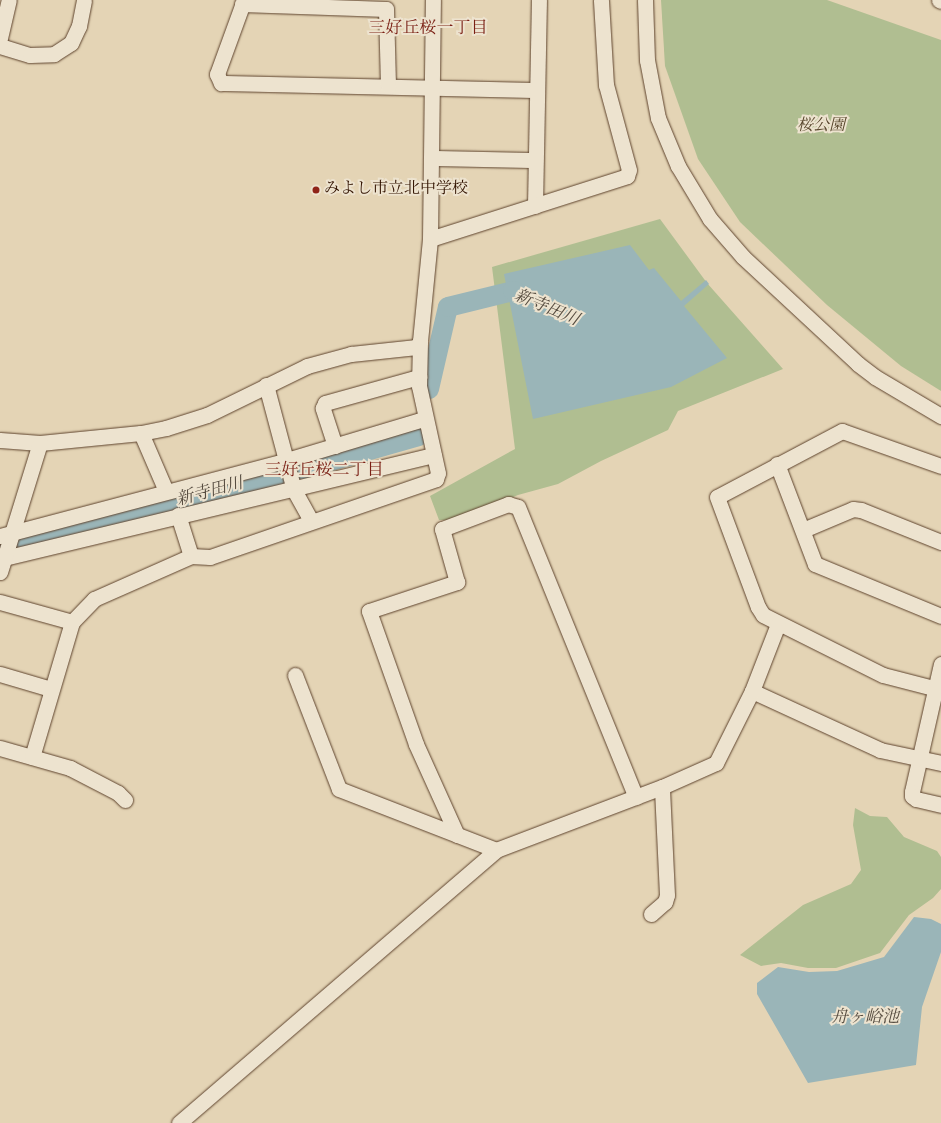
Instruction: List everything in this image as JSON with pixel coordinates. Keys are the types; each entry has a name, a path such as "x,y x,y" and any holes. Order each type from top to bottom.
{"street":[{"path":"0,38 9,0"},
{"path":"0,46 30,55 54,54 71,43 81,20 84,0"},
{"path":"32,757 72,622 94,599 191,556 210,557 311,521 434,481 438,473 424,419 419,377 420,343 430,239 433,0"},
{"path":"536,206 535,160 539,0"},
{"path":"430,239 536,206 628,174 606,85 601,0"},
{"path":"645,0 647,60 658,118 678,166 710,219 743,257 858,364 875,378 941,416"},
{"path":"388,86 386,9 243,2 217,74 221,83 537,90"},
{"path":"431,158 535,160"},
{"path":"0,440 40,443 141,433 207,416 266,384 328,359 374,350 414,348 420,343"},
{"path":"335,446 323,408 325,403 419,377"},
{"path":"266,384 294,490 311,521"},
{"path":"6,535 166,491 287,460 424,419"},
{"path":"938,690 883,675 778,624 760,612 717,497 842,431 941,466"},
{"path":"141,433 166,491"},
{"path":"40,443 6,535 2,563 178,515 294,490 434,455"},
{"path":"777,464 803,530 813,561 818,566 941,616"},
{"path":"457,835 416,744 369,611 457,582 442,529 508,504 518,507 636,797"},
{"path":"803,530 853,509 861,510 941,542"},
{"path":"178,515 191,556"},
{"path":"0,602 72,622"},
{"path":"179,1123 496,850 662,787 716,763 752,691 778,624"},
{"path":"941,664 938,690 912,796 941,804"},
{"path":"0,674 51,689"},
{"path":"295,676 340,789 496,850"},
{"path":"752,691 880,750 941,763"},
{"path":"0,748 80,773 118,793 125,800"},
{"path":"651,914 665,902 667,895 662,787"}],"green space":[{"name":"桜公園","path":"661,0 827,0 941,40 941,391 901,366 827,305 740,222 698,159 665,66"},
{"path":"660,219 707,283 783,369 678,411 668,430 601,461 558,484 518,495 456,520 439,520 430,496 515,449 492,267"},
{"path":"855,808 870,816 887,817 904,837 937,851 941,857 941,889 933,898 909,915 880,953 836,968 808,968 781,963 761,966 740,955 803,905 851,884 861,870 853,825"}],"water":[{"path":"630,245 649,270 654,268 681,301 706,280 709,284 684,306 727,358 671,387 533,419 504,274"},
{"name":"舟ヶ峪池","path":"914,917 931,919 941,924 941,952 922,1007 916,1065 808,1083 757,994 757,983 778,967 809,972 837,971 884,957"}],"waterway":[{"name":"新寺田川","path":"429,389 448,307 513,291 533,300"},
{"name":"新寺田川","path":"0,548 307,468 419,436"}],"place":[{"name":"みよし市立北中学校","path":"316,190"}],"district":[{"name":"三好丘桜一丁目","path":"428,30"},
{"name":"三好丘桜二丁目","path":"324,472"}]}
